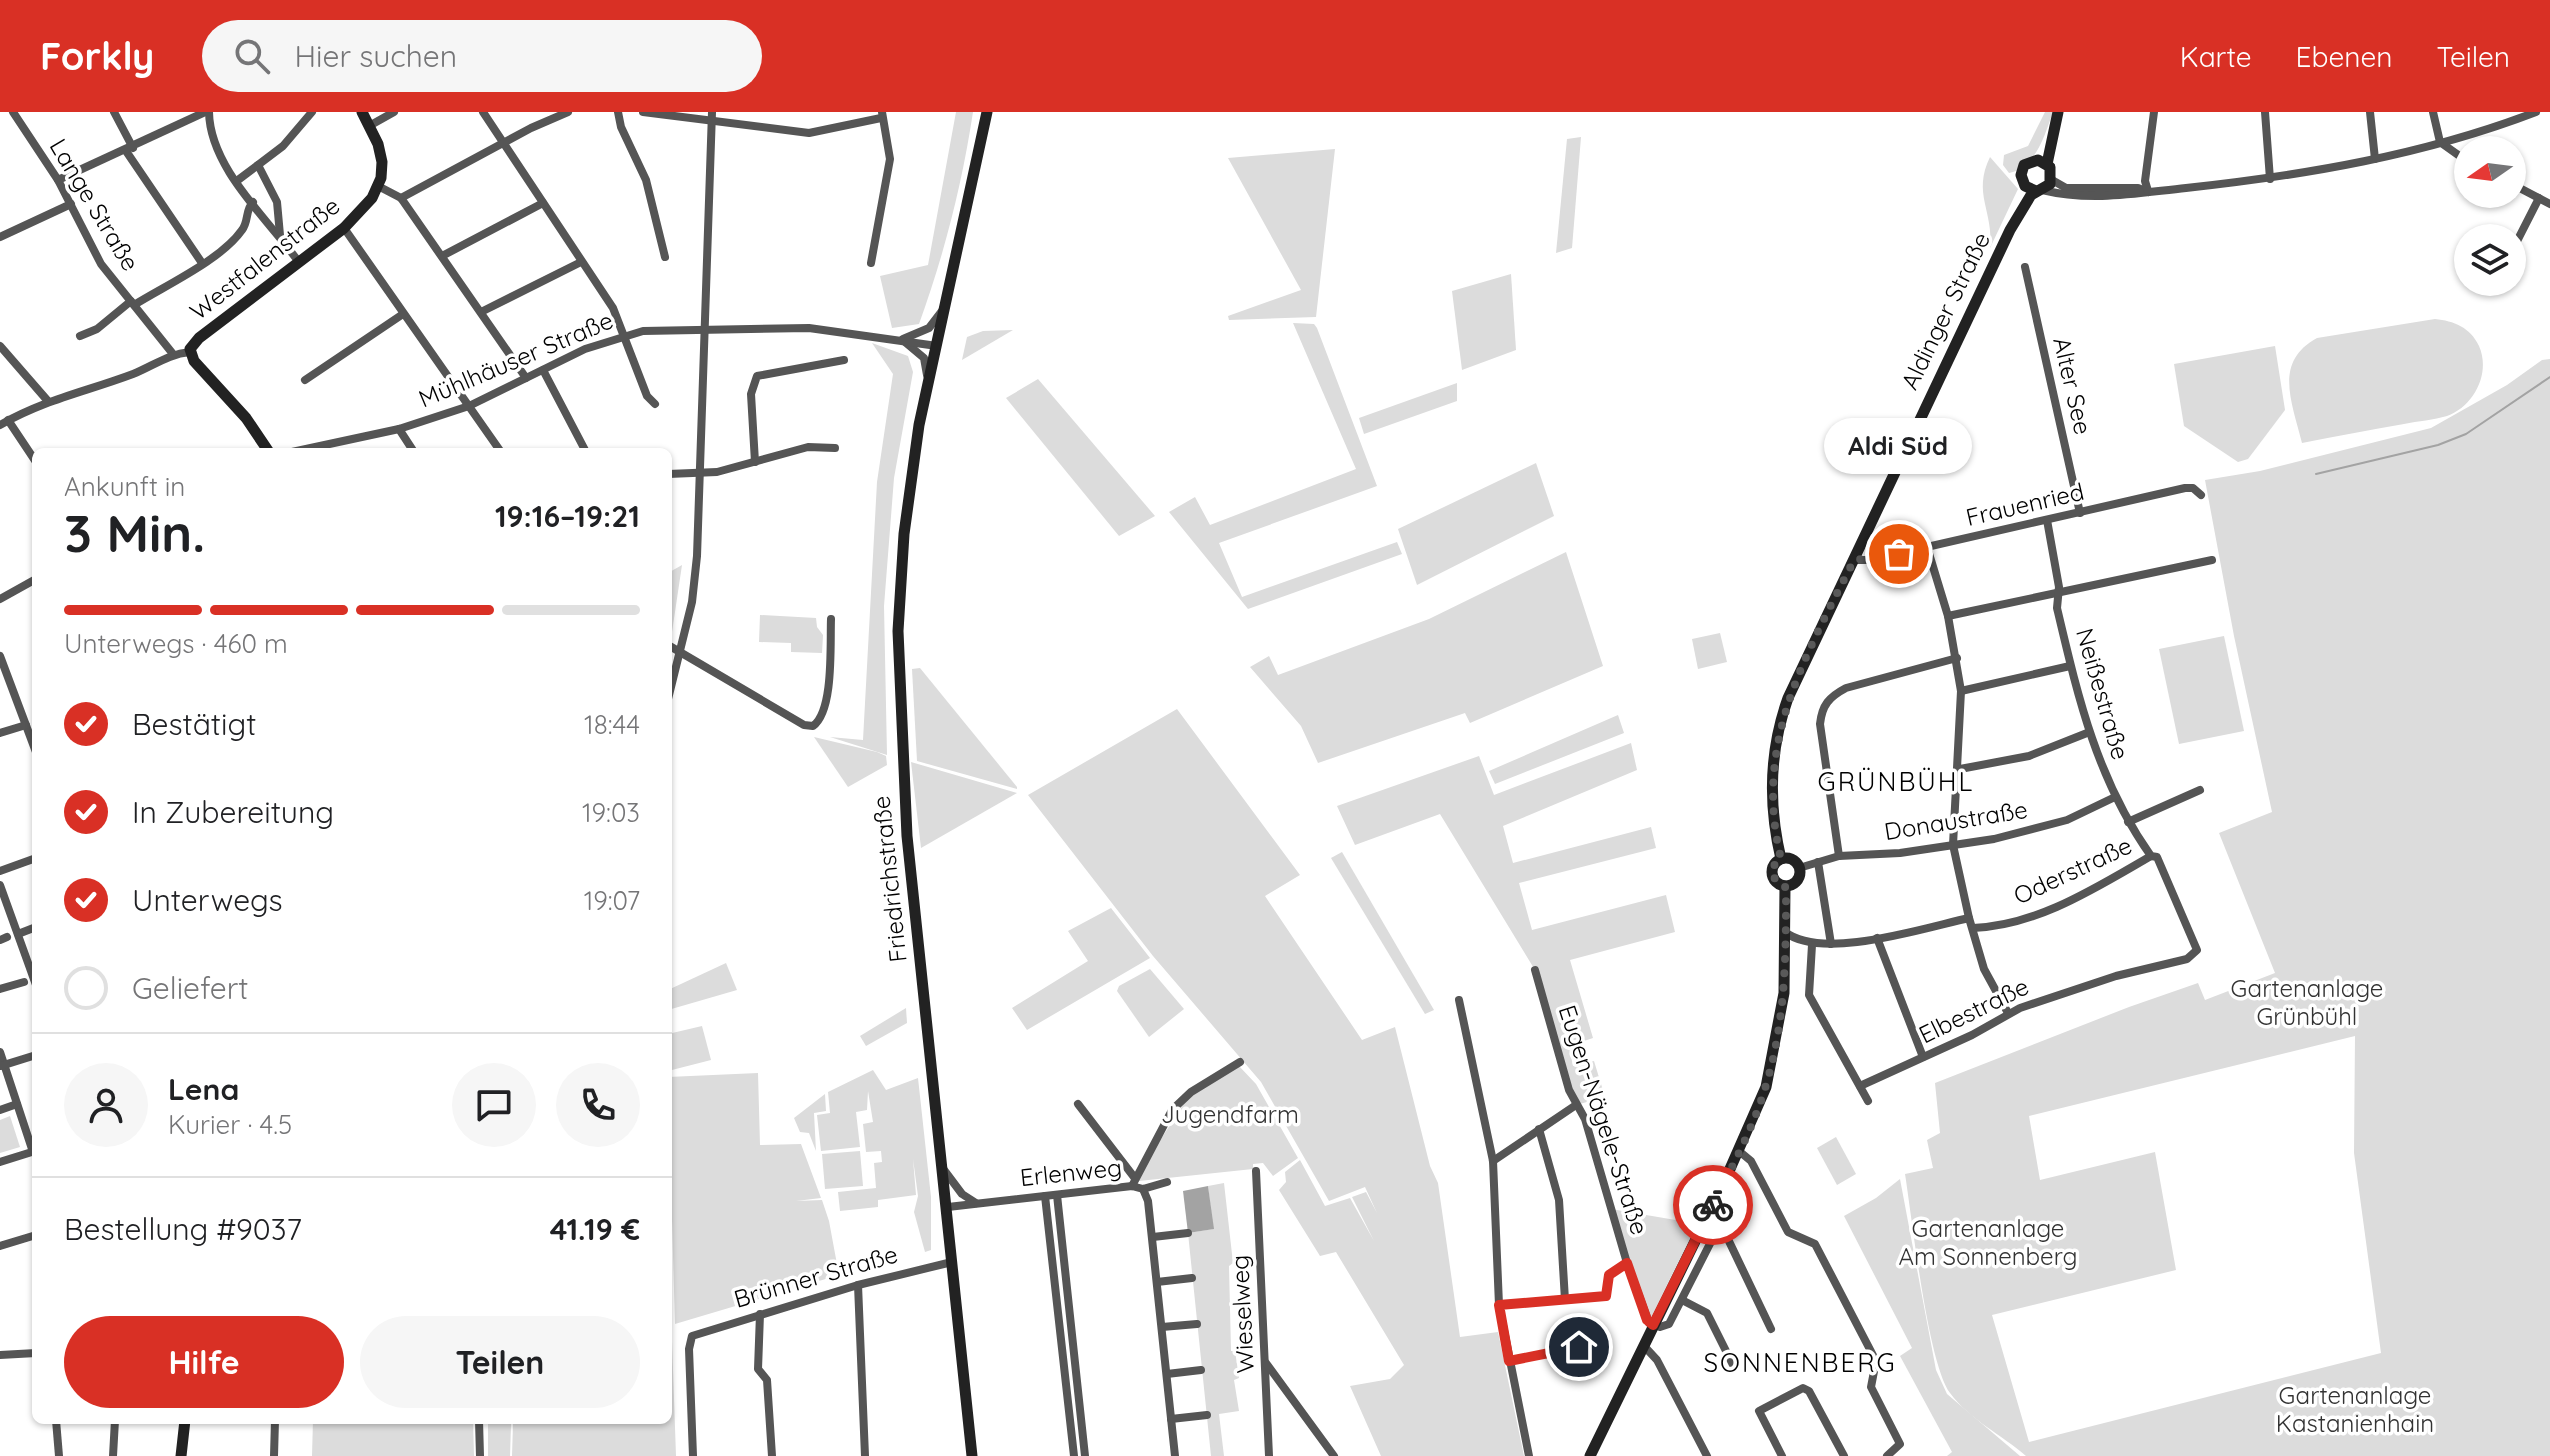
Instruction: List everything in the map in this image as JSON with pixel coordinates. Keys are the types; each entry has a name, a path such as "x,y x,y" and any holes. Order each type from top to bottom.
{"main road":[{"path":"362,112 382,162 378,186"},
{"name":"Friedrichstraße","path":"972,1456 907,836 898,682 904,534 927,385 987,112"},
{"path":"2035,189 2052,180 2047,164 2058,112"},
{"path":"2047,164 2033,160 2052,131"},
{"name":"Aldinger Straße","path":"1781,859 1773,823 1771,780 1779,727 1798,676 2010,230 2035,189 2022,170 2033,160"},
{"name":"Westfalenstraße","path":"190,352 199,338 344,228 358,215 378,186"},
{"path":"190,352 194,361 246,418 266,448"},
{"path":"1781,859 1794,861 1799,868 1796,880 1785,886 1777,882 1772,874 1775,863 1781,859"},
{"path":"1590,1456 1739,1151 1766,1087 1779,1036 1785,886"},
{"path":"181,1456 185,1424"}],"street":[{"name":"Lange Straße","path":"13,112 58,180 101,264 173,354"},
{"path":"114,112 130,150 202,263"},
{"path":"58,180 130,150 207,112 213,141 253,202 298,261"},
{"path":"238,180 283,146 312,112"},
{"path":"369,126 394,112"},
{"path":"483,112 613,308 647,396 655,404"},
{"path":"401,198 504,142 568,112"},
{"path":"618,112 621,127 646,180 665,257"},
{"path":"643,112 712,116 811,133 882,115 890,159 871,263"},
{"path":"2148,192 2145,181 2154,112"},
{"path":"2265,112 2270,179"},
{"path":"2370,112 2375,159"},
{"path":"2433,112 2440,142 2454,152"},
{"path":"2035,189 2082,197 2139,196 2148,192 2270,179 2375,159 2536,112"},
{"path":"672,683 695,578 712,116"},
{"path":"258,165 277,202 280,236"},
{"path":"2052,180 2066,188 2138,188 2148,192"},
{"path":"378,186 401,198 526,378"},
{"path":"2526,191 2550,204"},
{"path":"2526,224 2539,198"},
{"path":"80,336 97,329 133,303 202,263 244,228 247,209 253,202"},
{"path":"442,256 543,203"},
{"path":"0,237 71,204"},
{"path":"344,228 498,448"},
{"path":"481,312 581,262"},
{"name":"Alter See","path":"2025,267 2080,513"},
{"name":"Friedrichstraße","path":"901,339 929,328 948,299"},
{"path":"305,380 403,314"},
{"name":"Mühlhäuser Straße","path":"311,448 399,429 469,406 623,335 667,328 809,328 937,346"},
{"path":"901,339 924,358 927,385"},
{"path":"0,346 47,400"},
{"path":"32,457 4,422 47,400 130,375 173,354 190,352"},
{"path":"755,462 751,394 757,376 844,360"},
{"path":"543,370 584,448"},
{"path":"399,429 411,448"},
{"path":"672,474 717,472 808,447 835,448"},
{"name":"Frauenried","path":"1854,560 1927,547 2185,488 2193,488 2201,495"},
{"name":"Neißestraße","path":"2047,520 2058,594 2057,608 2087,733 2128,822 2151,856 2157,857 2176,894 2197,950"},
{"path":"1927,547 1948,616 1961,691 1960,769 1953,845 1984,969 2008,1013"},
{"path":"1948,616 2212,560"},
{"path":"1,597 32,581"},
{"path":"672,647 804,725 813,726 820,719 827,695 831,619"},
{"path":"0,656 32,741"},
{"path":"1839,856 1820,724 1821,709 1836,693 1846,688 1957,658"},
{"path":"1961,691 2070,666"},
{"path":"0,733 26,725"},
{"path":"1960,769 2029,756 2087,733"},
{"path":"2128,822 2200,790"},
{"name":"Donaustraße","path":"1799,868 1839,856 1953,845 2041,828 2115,797"},
{"name":"Oderstraße","path":"1973,928 2005,924 2054,907 2151,856"},
{"path":"0,871 32,859"},
{"path":"1818,862 1831,944"},
{"path":"0,885 32,974"},
{"path":"1785,932 1798,942 1831,944 1877,938 1969,918"},
{"path":"18,934 32,929"},
{"path":"1877,938 1923,1057"},
{"path":"1812,945 1809,995 1868,1101"},
{"name":"Elbestraße","path":"1860,1086 1972,1035 2008,1013 2116,976 2187,959 2197,950"},
{"name":"Eugen-Nägele-Straße","path":"1535,970 1576,1105 1585,1119 1627,1263 1647,1320 1653,1325"},
{"path":"0,989 24,982"},
{"path":"1459,1000 1493,1161 1499,1305 1529,1456"},
{"path":"0,1052 2,1066 32,1145"},
{"path":"2,1066 32,1056"},
{"path":"1078,1104 1133,1181 1172,1110 1183,1099 1240,1062"},
{"path":"0,1110 17,1104"},
{"path":"1493,1161 1576,1105"},
{"path":"1539,1129 1559,1200 1565,1300"},
{"path":"1739,1151 1751,1161 1788,1232 1815,1244 1876,1361 1871,1387 1900,1444 1888,1456"},
{"path":"0,1162 32,1152"},
{"path":"944,1170 962,1194 977,1203"},
{"name":"Wieselweg","path":"1256,1171 1269,1456"},
{"name":"Erlenweg","path":"948,1207 1057,1195 1133,1181 1143,1189 1167,1182"},
{"path":"1143,1189 1148,1201 1153,1237 1175,1456"},
{"path":"1057,1195 1085,1456"},
{"path":"1045,1196 1074,1456"},
{"path":"1704,1224 1726,1235 1771,1329"},
{"path":"1653,1325 1660,1327 1669,1324 1717,1230"},
{"path":"1153,1237 1188,1233"},
{"path":"0,1246 32,1236"},
{"name":"Brünner Straße","path":"693,1456 689,1349 692,1336 858,1285 952,1262"},
{"path":"1499,1305 1606,1296 1609,1275 1627,1263"},
{"path":"1157,1282 1192,1278"},
{"path":"858,1285 865,1456"},
{"path":"1682,1300 1707,1313 1733,1365"},
{"path":"1059,1309 1070,1308"},
{"path":"760,1314 758,1369 767,1380 772,1456"},
{"path":"1162,1327 1197,1324"},
{"path":"1644,1346 1657,1360 1707,1456"},
{"path":"1509,1361 1579,1347"},
{"path":"0,1355 32,1353"},
{"path":"1265,1362 1334,1456"},
{"path":"1167,1374 1201,1370"},
{"path":"1782,1456 1759,1411 1803,1388 1809,1391 1844,1456"},
{"path":"1171,1419 1207,1415"},
{"path":"56,1424 59,1456"},
{"path":"113,1456 115,1424"},
{"path":"274,1456 275,1424"},
{"path":"479,1424 480,1456"},
{"path":"1073,1437 1083,1437"}],"green space":[{"path":"956,112 973,112 958,193 936,272 919,324 892,328 880,276 928,265"},
{"path":"2045,112 2053,112 2038,149 2026,164 2009,173 2003,165 2004,155 2028,146"},
{"path":"1581,137 1572,248 1556,253 1567,139"},
{"path":"1335,149 1316,317 1229,320 1228,316 1301,290 1228,158"},
{"path":"1990,157 2018,189 1990,248 1983,182"},
{"path":"1511,274 1516,350 1462,370 1452,291"},
{"path":"2435,319 2461,326 2479,346 2483,367 2481,377 2465,405 2447,416 2302,443 2289,384 2290,371 2303,348 2317,338"},
{"path":"1293,323 1314,324 1317,328 1377,486 1219,543 1242,597 1397,542 1402,554 1248,609 1169,512 1195,497 1210,525 1356,469"},
{"path":"1013,330 962,360 967,337 983,331"},
{"path":"872,343 908,356 913,372 894,478 884,606 887,755 830,737 863,740 877,482 893,374"},
{"path":"2275,346 2285,410 2248,459 2238,462 2184,426 2174,364"},
{"path":"2550,359 2550,1456 2026,1456 1967,1411 1950,1393 1942,1377 1928,1323 1905,1174 1933,1168 1927,1140 1940,1133 1935,1083 2198,983 2205,1000 2275,973 2219,833 2272,812 2234,636 2205,480 2260,471 2431,428 2507,385 2542,360","holes":["2355,1036 2354,1153 2381,1353 2029,1442 1992,1315 2176,1270 2155,1152 2040,1180 2029,1116"]},
{"path":"1038,379 1155,516 1119,536 1006,398"},
{"path":"1457,383 1457,401 1364,434 1359,418"},
{"path":"1536,463 1554,516 1417,585 1398,529"},
{"path":"1566,552 1603,666 1470,723 1465,713 1318,763 1301,726 1250,667 1269,656 1278,675 1429,619"},
{"path":"682,565 672,632 672,571"},
{"path":"760,615 816,618 817,627 823,635 822,653 791,652 791,643 759,642"},
{"path":"1720,633 1727,662 1698,669 1692,639"},
{"path":"2224,636 2244,731 2179,744 2159,649"},
{"path":"920,668 1017,789 917,761 912,669"},
{"path":"1177,709 1300,875 1265,896 1362,1040 1395,1027 1430,1166 1438,1183 1460,1337 1498,1332 1524,1456 1381,1456 1350,1386 1390,1379 1404,1365 1336,1252 1320,1256 1279,1190 1286,1182 1285,1172 1300,1160 1325,1206 1350,1198 1374,1241 1352,1197 1366,1192 1377,1213 1365,1187 1329,1201 1261,1082 1153,956 1028,795"},
{"path":"1618,715 1624,733 1495,784 1489,771"},
{"path":"814,737 877,752 886,756 887,765 848,787"},
{"path":"1631,743 1637,770 1503,826 1513,863 1651,827 1656,848 1519,883 1532,930 1666,895 1675,932 1570,960 1593,1038 1569,1046 1573,1066 1594,1061 1605,1097 1576,1105 1535,970 1440,814 1355,845 1337,806 1479,756 1494,795"},
{"path":"911,762 1017,793 921,848"},
{"path":"1342,852 1434,1010 1425,1014 1331,858"},
{"path":"1111,908 1150,958 1027,1030 1012,1008 1088,961 1068,931"},
{"path":"726,963 737,990 672,1009 672,988"},
{"path":"1150,969 1184,1009 1149,1037 1117,991 1119,986"},
{"path":"906,1008 907,1023 866,1046 860,1036"},
{"path":"702,1026 711,1060 672,1070 672,1033"},
{"name":"Jugendfarm","path":"1239,1066 1256,1084 1298,1158 1273,1176 1263,1163 1253,1164 1253,1169 1139,1181 1138,1174 1189,1096"},
{"path":"873,1070 886,1090 918,1078 931,1197 931,1250 925,1252 914,1212 918,1196 913,1159 916,1195 878,1200 878,1207 840,1211 838,1192 876,1188 874,1163 882,1162 881,1151 866,1152 863,1124 873,1122 868,1091 867,1110 856,1112 860,1147 821,1151 817,1115 830,1113 828,1092"},
{"path":"758,1073 760,1145 801,1144 821,1198 796,1201 822,1200 839,1275 675,1324 672,1077"},
{"path":"825,1094 826,1111 814,1113 816,1151 809,1133 800,1132 794,1118"},
{"path":"10,1116 20,1147 0,1153 0,1120"},
{"path":"1836,1137 1856,1174 1837,1185 1817,1148"},
{"path":"860,1151 863,1186 825,1189 822,1154"},
{"path":"1900,1179 1936,1370 1947,1394 2020,1456 1947,1456 1952,1452 1900,1356 1912,1348 1844,1216 1876,1198"},
{"path":"1224,1183 1233,1263 1229,1266 1231,1351 1235,1351 1239,1378 1234,1380 1239,1411 1219,1414 1224,1456 1211,1456 1188,1233 1213,1229 1208,1186"},
{"path":"1611,1209 1699,1224 1649,1323"},
{"path":"672,1341 676,1456 512,1456 513,1424 672,1424"},
{"path":"313,1424 473,1424 474,1456 312,1456"},
{"path":"488,1424 511,1424 510,1456 488,1456"}],"shaded area":[{"path":"1208,1186 1214,1229 1188,1233 1183,1191"}],"waterway":[{"path":"2316,474 2438,445 2466,434 2550,377"}],"way so far":[{"path":"1713,1205 1754,1119 1779,1036 1784,993 1786,895 1785,886 1777,882 1772,874 1775,863 1781,859 1773,823 1771,780 1782,714 1854,560 1899,554"}],"place":[{"name":"Aldi Süd","path":"1899,554"}],"district":[{"name":"GRÜNBÜHL","path":"1896,782"},
{"name":"SONNENBERG","path":"1800,1363"}],"route":[{"path":"1579,1347 1509,1361 1499,1305 1606,1296 1609,1275 1627,1263 1647,1320 1653,1325 1713,1205"}],"park label":[{"name":"Gartenanlage Grünbühl","path":"2307,1003"},
{"name":"Gartenanlage Am Sonnenberg","path":"1988,1243"},
{"name":"Gartenanlage Kastanienhain","path":"2355,1410"}]}
